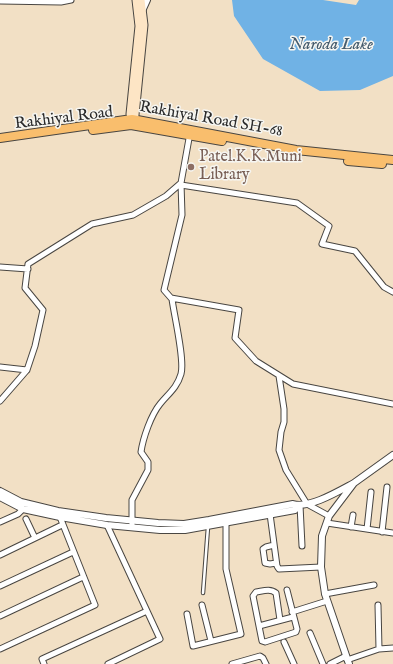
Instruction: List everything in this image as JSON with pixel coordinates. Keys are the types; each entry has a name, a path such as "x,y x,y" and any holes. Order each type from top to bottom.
{"main road":[{"path":"136,0 140,12"},
{"path":"132,122 130,114 141,0"},
{"name":"Rakhiyal Road","path":"0,142 132,122 300,154 368,164 393,165"},
{"name":"Rakhiyal Road SH-68","path":"0,138 132,122"},
{"name":"Rakhiyal Road SH-68","path":"190,133 296,150 393,160"}],"street":[{"path":"0,1 61,2 71,0"},
{"path":"140,12 147,0"},
{"path":"190,133 181,184 182,215 164,290 172,298 239,310 235,338 256,361 293,384 393,404"},
{"path":"0,401 27,370 35,346 43,310 25,288 28,264 92,224 133,214 166,196 181,184 297,203 329,226 322,244 355,251 384,287 393,292"},
{"path":"0,267 28,269"},
{"path":"132,524 132,500 148,470 148,462 141,452 142,443 153,415 159,405 176,387 181,373 182,361 172,298"},
{"path":"0,367 27,370"},
{"path":"279,376 284,409 284,422 279,450 286,470 307,504 329,516"},
{"path":"0,497 23,509 107,525 158,523 184,524 295,510 299,506 331,495 354,483 393,455"},
{"path":"347,660 325,594 321,567 321,550 322,536 329,516 354,483"},
{"path":"382,532 387,487"},
{"path":"0,491 21,502 58,511 160,530 185,530 208,526 226,519 293,504 299,506"},
{"path":"367,529 371,492"},
{"path":"299,506 302,546"},
{"path":"0,522 18,514 23,509"},
{"path":"270,514 276,563 279,569 284,570 321,567"},
{"path":"351,527 353,514"},
{"path":"0,649 95,605 72,552 60,517"},
{"path":"26,519 35,538"},
{"path":"186,614 193,646 241,634 226,569 226,519"},
{"path":"327,523 393,533"},
{"path":"0,554 62,525"},
{"path":"107,525 160,639 108,664"},
{"path":"274,545 263,549 264,560 265,563 276,563"},
{"path":"0,586 72,552"},
{"path":"0,616 83,577"},
{"path":"325,594 374,585"},
{"path":"280,620 276,592 272,590 256,592 253,596 262,641 265,642 294,633 297,629 287,590"},
{"path":"259,626 280,620 327,601"},
{"path":"202,605 211,641"},
{"path":"378,605 379,649"},
{"path":"44,664 42,659 147,611"},
{"path":"310,633 323,664"},
{"path":"284,642 294,664"},
{"path":"330,664 379,649 393,648"},
{"path":"232,664 260,656 266,664"}],"lane":[{"path":"202,593 208,526"}],"water":[{"name":"Naroda Lake","path":"232,0 323,0 356,5 359,0 393,0 393,76 360,90 320,91 263,59 234,16"}],"place":[{"name":"Patel.K.K.Muni Library","path":"191,167"}]}
